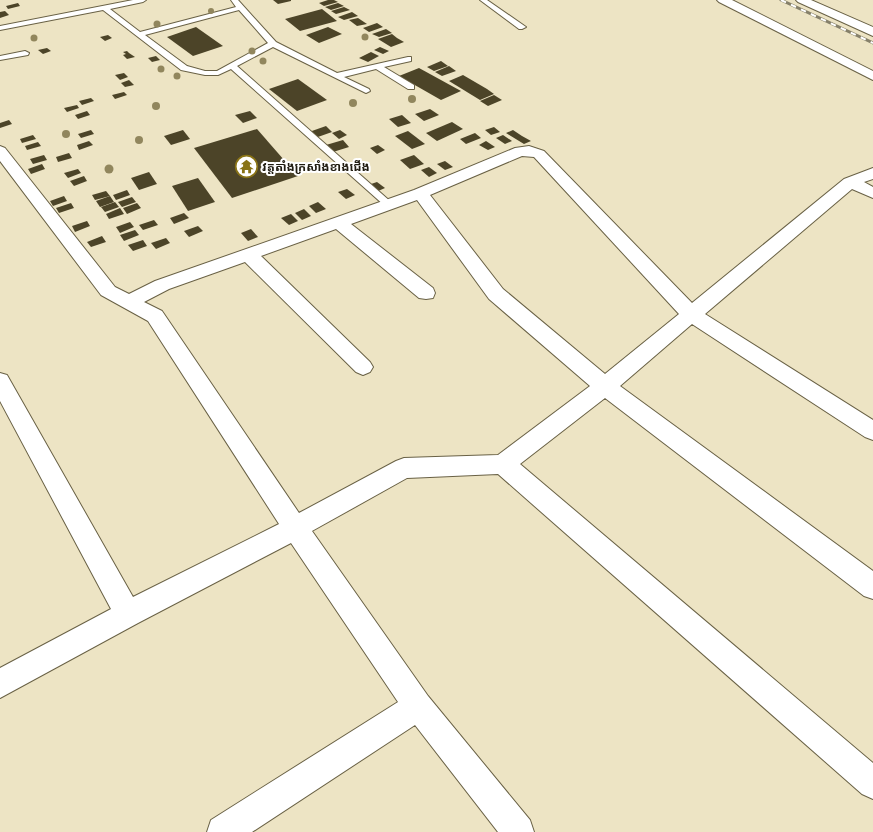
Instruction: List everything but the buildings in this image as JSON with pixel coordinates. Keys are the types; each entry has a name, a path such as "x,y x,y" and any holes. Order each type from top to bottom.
{"street":[{"path":"723,0 873,76"},
{"path":"802,0 873,32"},
{"path":"0,151 108,291 155,316 295,528 418,706 518,832"},
{"path":"128,302 162,285 420,193 520,151 529,151 539,154 691,314 873,431"},
{"path":"0,684 128,614 295,528 404,468 503,464 605,386 850,182 873,173"},
{"path":"850,182 873,193"},
{"path":"420,193 496,294 605,386 873,587"},
{"path":"338,222 426,293"},
{"path":"248,254 363,367"},
{"path":"0,381 128,614"},
{"path":"503,464 873,783"},
{"path":"223,832 418,706"}],"lane":[{"path":"0,28 143,0"},
{"path":"234,0 273,44 366,91"},
{"path":"483,0 522,27"},
{"path":"103,7 184,68 205,73 218,72 273,44"},
{"path":"139,34 240,8"},
{"path":"0,58 25,53"},
{"path":"336,76 408,59"},
{"path":"232,66 388,204"},
{"path":"377,66 411,87"}],"railway":[{"path":"781,0 873,43"}],"place":[{"name":"វត្តតាំងក្រសាំងខាងជើង","path":"246,167"}]}
